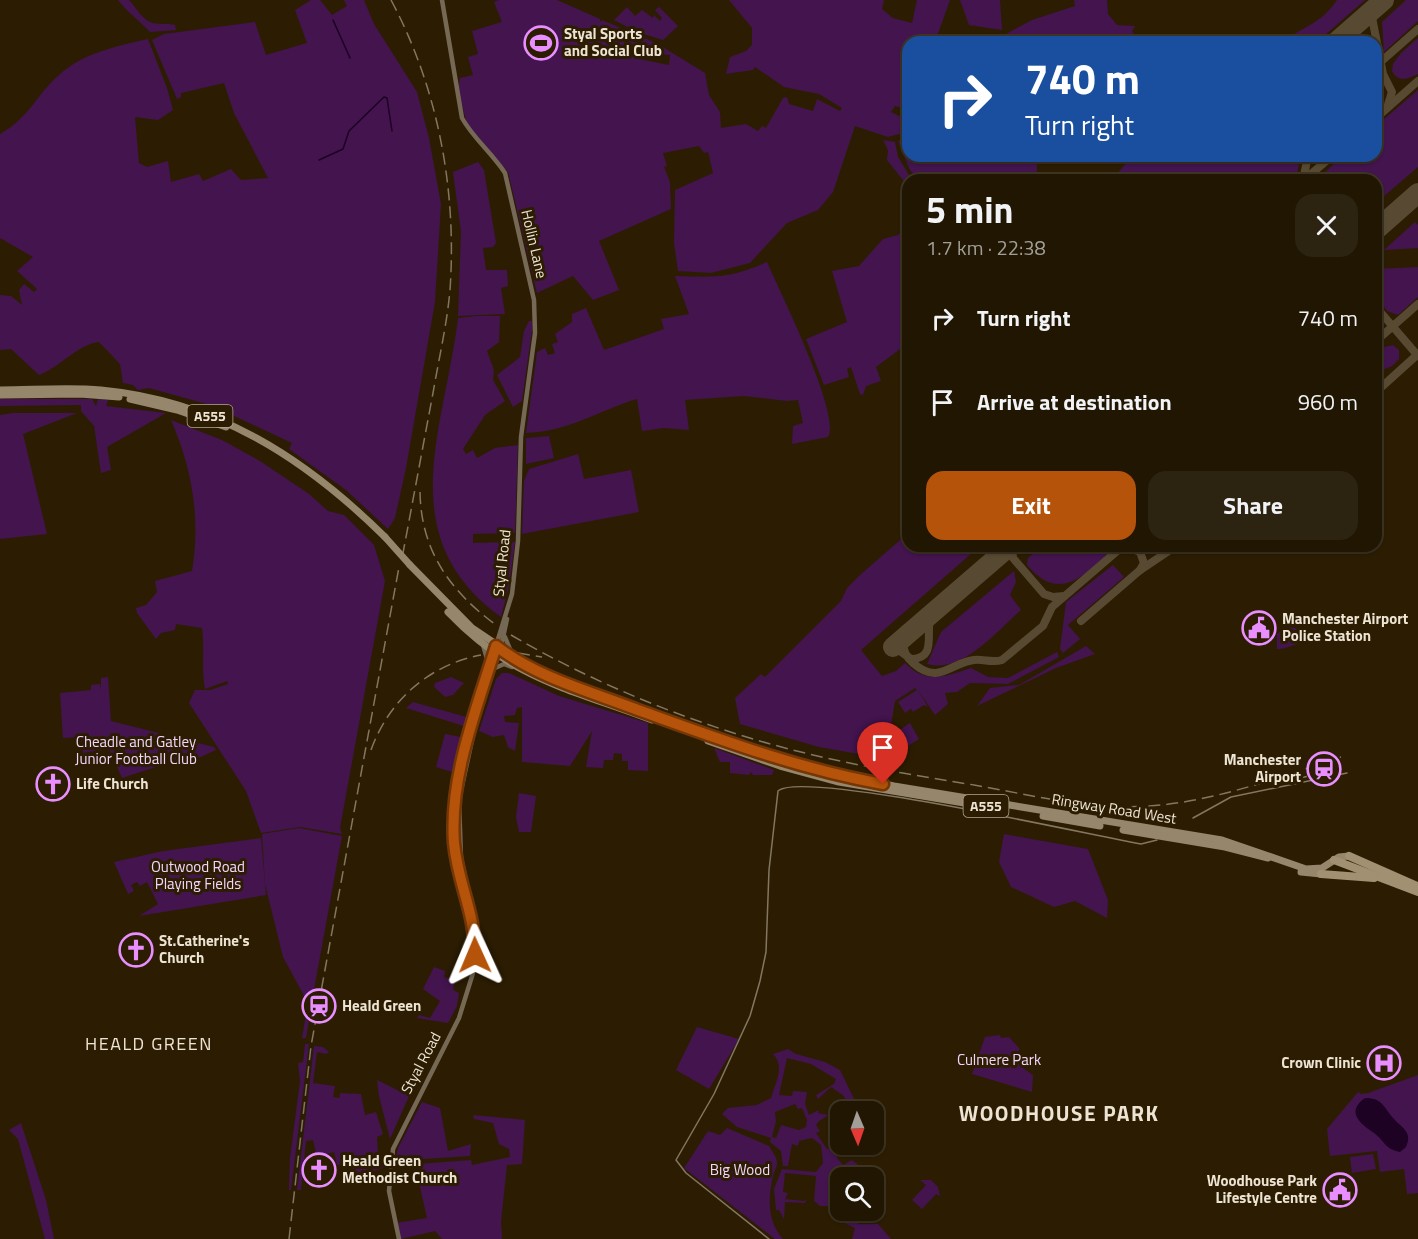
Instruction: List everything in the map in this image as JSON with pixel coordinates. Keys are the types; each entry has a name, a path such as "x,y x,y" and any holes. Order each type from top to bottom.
{"highway":[{"name":"A555","path":"0,390 101,390 148,397 209,415 256,436 308,469 340,494 408,565 517,669 558,688"},
{"name":"A555","path":"0,395 118,397 164,406 207,420 254,441 298,467 341,501 383,539"},
{"name":"A555","path":"408,565 459,624 483,645 515,659"},
{"name":"Ringway Road West","path":"515,659 577,689 781,761 885,785 1222,840 1306,869 1322,867 1334,860"},
{"name":"Ringway Road West","path":"558,688 780,766 890,792 1213,845 1265,857 1308,874 1321,874"},
{"name":"A555","path":"1334,860 1349,856"},
{"path":"1349,856 1418,886"},
{"path":"1334,860 1418,892"},
{"path":"1321,874 1364,876 1399,884"}],"main road":[{"name":"Hollin Lane","path":"442,0 462,118 469,131 494,157 505,173 534,300 535,333 521,437 519,511"},
{"name":"Styal Road","path":"399,1239 388,1191 390,1159 403,1125 459,1018 470,985 475,926 468,898 459,828 459,800 479,705 507,618 515,575 519,511"},
{"path":"472,628 490,637 503,632 515,659"},
{"path":"483,645 488,656 488,678"},
{"name":"A555","path":"497,651 558,688"},
{"path":"488,678 502,665 517,669"}],"green space":[{"path":"118,0 129,0 150,22 175,25 176,30 150,32"},
{"path":"311,0 320,0 332,15 347,6 344,0 364,0 374,24 417,92 429,138 441,204 435,302 406,468 395,518 388,529 346,490 289,449 292,443 230,414 226,418 212,412 210,405 149,388 138,390 133,385 123,383 120,364 99,342 76,351 39,375 11,349 0,350 0,295 11,296 22,305 19,290 24,284 34,292 37,289 17,271 33,257 0,238 0,134 19,120 68,67 101,51 148,39 173,110 158,120 135,117 139,163 147,167 168,161 171,182 199,174 203,181 231,169 241,180 268,178 234,113 224,83 181,93 181,97 177,99 152,40 164,34 255,22 266,55 307,43 295,10"},
{"path":"499,0 557,0 600,19 600,22 602,20 656,43 653,58 639,59 669,65 670,55 655,54 658,44 705,73 709,95 720,112 721,128 746,124 758,131 762,126 766,128 783,98 787,97 789,104 813,111 817,99 840,111 842,108 819,94 784,87 755,67 753,70 726,74 730,57 746,51 752,45 752,28 729,0 884,0 882,9 893,18 912,23 917,0 950,0 937,36 902,36 902,108 895,106 891,112 901,117 902,133 888,137 855,126 833,192 818,210 787,223 750,263 711,273 678,271 674,243 675,190 713,173 708,152 704,153 699,146 663,153 667,166 664,167 670,182 671,209 599,241 619,290 593,300 573,276 537,293 508,172 467,124 458,89 460,78 473,75 468,57 478,54 472,31 502,22 494,2"},
{"path":"960,0 1000,0 1002,30 969,25"},
{"path":"1074,0 1107,0 1108,14 1117,25 1135,26 1132,31 1135,36 1006,36 1006,34 1032,20 1075,6"},
{"path":"1337,0 1365,0 1324,36 1292,36 1318,20"},
{"path":"1406,0 1418,0 1418,21 1384,52 1382,22"},
{"path":"627,7 635,16 642,10 653,18 654,15 660,21 662,18 655,10 659,7 678,26 663,40 637,32 614,20"},
{"path":"1418,38 1418,74 1400,79 1392,71 1393,64 1401,53"},
{"path":"1418,90 1418,167 1382,198 1382,174 1323,174 1336,162 1382,162 1382,121"},
{"path":"902,139 902,151 898,141"},
{"path":"883,140 895,142 898,157 908,174 902,174 902,179 887,160 888,150"},
{"path":"478,162 484,170 496,243 493,247 483,248 486,270 507,270 508,286 501,288 505,314 458,316 461,232 453,172"},
{"path":"907,162 1038,162 1036,174 913,174"},
{"path":"1127,162 1300,162 1296,174 1117,174"},
{"path":"1415,222 1418,225 1418,248 1384,250"},
{"path":"902,231 902,348 876,367 881,381 866,386 863,395 860,394 851,367 847,369 849,377 824,385 806,339 847,322 832,271 859,266 883,239 898,235"},
{"path":"767,262 818,380 830,425 828,437 792,444 793,426 803,423 798,400 787,401 744,396 685,400 689,430 664,428 642,431 637,399 569,425 526,433 537,352 545,348 548,355 555,353 552,344 558,342 555,334 572,322 572,314 586,308 604,350 664,329 661,319 689,314 675,276 722,276 742,272"},
{"path":"1418,267 1418,297 1398,315 1387,311 1382,305 1382,269"},
{"path":"500,316 499,342 487,351 494,370 493,380 505,401 485,415 463,449 466,454 473,450 477,458 495,448 518,445 515,533 473,534 473,543 515,542 509,586 501,617 467,586 446,552 435,516 433,479 437,440 458,318"},
{"path":"529,321 532,321 532,330 522,401 513,407 497,375 520,357 524,331"},
{"path":"1393,345 1399,350 1399,359 1392,366 1382,370 1382,348"},
{"path":"0,399 92,399 96,406 98,399 108,400 106,406 166,413 107,447 111,470 101,473 94,426 81,411 81,405 0,406"},
{"path":"77,413 23,434 47,534 0,539 0,415"},
{"path":"171,420 222,440 260,461 309,494 328,511 344,515 374,545 385,581 340,828 342,834 300,827 261,833 246,791 189,703 195,690 210,690 228,684 227,681 205,689 202,628 176,624 175,630 161,633 156,639 137,613 136,608 146,605 157,592 155,581 192,571 195,552 193,494 184,457"},
{"path":"549,436 554,458 526,464 526,438"},
{"path":"578,454 584,479 631,470 639,512 522,534 524,481 529,469"},
{"path":"902,538 902,552 973,552 861,650 882,676 896,671 905,663 913,670 929,676 945,676 971,668 988,677 1008,678 1057,652 1059,657 1008,684 970,683 957,692 945,693 948,704 935,715 918,690 928,707 924,705 913,712 911,709 905,713 898,702 917,690 915,688 895,701 887,750 891,757 887,759 819,747 740,724 735,698 761,674 765,677 841,601 847,588"},
{"path":"1035,552 1110,552 1074,581 1063,584 1051,583 1039,577 1027,565 1028,558"},
{"path":"1113,565 1124,577 1068,625 1080,639 1063,653 1060,649 1066,602"},
{"path":"1014,571 1016,582 1010,595 1021,610 990,639 966,657 953,663 927,664 941,632"},
{"path":"1286,627 1295,628 1305,637 1305,642 1277,649 1277,634"},
{"path":"1086,646 1095,654 1056,668 977,706 990,688 1019,685"},
{"path":"502,673 509,673 559,696 648,723 648,771 628,770 628,761 622,761 622,754 614,753 613,760 604,760 603,768 586,767 592,731 570,766 522,762 522,707 517,708 515,715 504,716 505,722 519,723 515,751 508,747 504,735 493,737 479,731 496,679"},
{"name":"Cheadle and Gatley Junior Football Club","path":"108,677 111,721 214,747 216,750 192,761 168,763 122,778 109,749 83,753 81,737 63,738 60,693 91,690 91,685 100,684 101,690 101,678"},
{"path":"451,677 464,683 453,695 445,697 434,687 435,683"},
{"path":"413,702 470,718 467,727 406,708"},
{"path":"910,723 919,739 894,755 890,748 892,735"},
{"path":"445,734 461,737 452,772 436,767"},
{"path":"744,743 843,769 887,777 861,778 840,774"},
{"path":"714,748 774,770 772,775 753,775 751,772 749,775 730,773 730,762 720,762"},
{"path":"519,793 536,796 531,832 519,832 516,817"},
{"path":"299,828 342,836 306,1038 302,1038 308,1003 283,957 265,884 262,834"},
{"path":"1004,834 1088,849 1108,900 1107,918 1075,901 1054,907 1011,887 999,862"},
{"name":"Outwood Road Playing Fields","path":"261,838 266,895 139,916 158,904 147,882 140,886 137,882 131,885 134,891 128,894 114,862 163,851"},
{"path":"434,967 445,971 444,977 455,980 453,990 459,993 457,1006 448,1023 417,1018 419,1015 430,1018 440,1001 423,989"},
{"path":"697,1027 739,1039 709,1089 676,1070"},
{"name":"Culmere Park","path":"1000,1035 1001,1038 1009,1037 1019,1048 1020,1066 1033,1075 1032,1092 972,1074 985,1037"},
{"path":"305,1044 309,1044 291,1190 289,1190 290,1158 300,1081 298,1063 303,1062"},
{"path":"314,1046 323,1047 329,1052 326,1054 317,1052 313,1083 335,1086 333,1097 340,1098 340,1093 361,1094 365,1115 376,1112 383,1134 377,1137 378,1154 383,1154 383,1168 352,1178 349,1163 337,1165 334,1152 323,1155 322,1152 316,1153 313,1140 306,1141 301,1190 297,1190"},
{"path":"788,1049 796,1054 825,1062 840,1070 855,1101 846,1101 844,1096 831,1087 818,1099 816,1095 834,1084 836,1079 811,1064 787,1058 779,1095 792,1096 793,1091 807,1092 805,1104 809,1115 819,1110 818,1113 830,1114 816,1125 820,1131 816,1133 827,1149 830,1148 830,1155 838,1155 837,1158 843,1165 852,1160 861,1167 830,1167 829,1206 820,1206 814,1201 816,1176 785,1173 783,1192 788,1193 785,1199 804,1201 806,1199 805,1203 785,1202 784,1219 779,1210 776,1210 774,1189 782,1169 816,1172 823,1163 821,1145 812,1138 799,1141 798,1146 792,1144 788,1166 783,1166 781,1151 770,1142 771,1138 737,1127 722,1114 728,1108 757,1105 771,1098 779,1069 777,1059 773,1054","holes":["795,1104 798,1109 802,1108 807,1120 806,1127 799,1130 781,1125 776,1138 772,1137 776,1121 775,1112"]},
{"path":"1418,1075 1418,1193 1407,1194 1404,1169 1380,1172 1377,1151 1330,1156 1327,1129 1358,1092 1368,1093"},
{"path":"377,1080 409,1096 390,1139 379,1096"},
{"path":"422,1102 440,1108 448,1151 471,1144 470,1156 423,1159 394,1165 398,1148"},
{"path":"473,1115 525,1120 522,1164 507,1165 501,1221 502,1239 442,1239 435,1231 401,1239 396,1223 427,1218 419,1183 424,1182 417,1164 471,1160 472,1165 510,1157 509,1149 499,1144 493,1123 474,1119"},
{"path":"21,1123 46,1200 54,1239 45,1239 18,1139 9,1130"},
{"name":"Big Wood","path":"727,1128 769,1146 775,1156 777,1165 771,1184 770,1209 774,1225 783,1239 775,1239 684,1168 708,1131 720,1135"},
{"path":"1373,1154 1376,1169 1352,1173 1350,1157"},
{"path":"920,1180 931,1180 938,1187 940,1196 936,1194 922,1209 912,1200 926,1185"},
{"path":"840,1221 878,1224 891,1239 852,1239 855,1228"}],"shaded area":[{"path":"1365,1098 1379,1101 1406,1131 1408,1142 1400,1152 1388,1147 1360,1122 1356,1108"}],"waterway":[{"path":"333,20 350,58"},
{"path":"319,160 343,149 349,131 384,97 387,98 392,131"}],"taxiway":[{"path":"1376,36 1370,7 1380,0"},
{"path":"1340,36 1373,10"},
{"path":"1382,61 1418,29"},
{"path":"1382,69 1392,92 1387,108"},
{"path":"1382,113 1418,81"},
{"path":"1304,174 1307,162"},
{"path":"1311,174 1325,162"},
{"path":"1407,202 1418,195"},
{"path":"1382,336 1418,304"},
{"path":"1382,314 1418,356"},
{"path":"1382,387 1418,354"},
{"path":"1012,552 1013,558 1044,594 1053,597 1064,596"},
{"path":"911,631 903,642 905,654 922,670 930,673 945,671 974,660 1002,660 1043,626 1052,607 1116,552"},
{"path":"1140,552 1144,563 1140,570"},
{"path":"1081,621 1139,571 1167,552"},
{"path":"919,624 906,628 898,637 900,651 911,659 920,657 928,648 929,625 934,611"}],"runway":[{"path":"1343,36 1384,0"},
{"path":"1382,225 1418,193"},
{"path":"893,647 1003,552"}],"tram line":[{"path":"1193,818 1231,797 1347,773"},
{"path":"769,1239 686,1173 676,1160 714,1094 750,1016 760,981 766,952 769,870 778,791 798,787 838,789 950,806 1141,844 1157,840"}],"railway":[{"path":"391,0 421,68 441,140 447,178 451,252 450,290 445,328 403,553"},
{"path":"420,492 426,533 441,568 465,598 496,625"},
{"path":"289,1239 311,1046 399,567"},
{"path":"511,635 618,689 732,733 850,763 1061,801 1127,807 1173,804 1246,788 1341,757"},
{"path":"518,653 542,657"},
{"path":"371,750 388,715 413,688 444,667 481,655"},
{"path":"1295,779 1339,770"}],"place":[{"name":"Styal Sports and Social Club","path":"541,43"},
{"name":"Manchester Airport Police Station","path":"1259,628"},
{"name":"Manchester Airport","path":"1324,769"},
{"name":"Life Church","path":"53,784"},
{"name":"St.Catherine's Church","path":"136,950"},
{"name":"Heald Green","path":"319,1006"},
{"name":"Crown Clinic","path":"1384,1063"},
{"name":"Heald Green Methodist Church","path":"319,1170"},
{"name":"Woodhouse Park Lifestyle Centre","path":"1340,1190"}],"district":[{"name":"HEALD GREEN","path":"149,1044"},
{"name":"WOODHOUSE PARK","path":"1059,1114"}],"route":[{"path":"475,955 475,926 456,858 454,807 465,746 488,678 496,646 525,665 577,689 791,764 883,784"}]}
